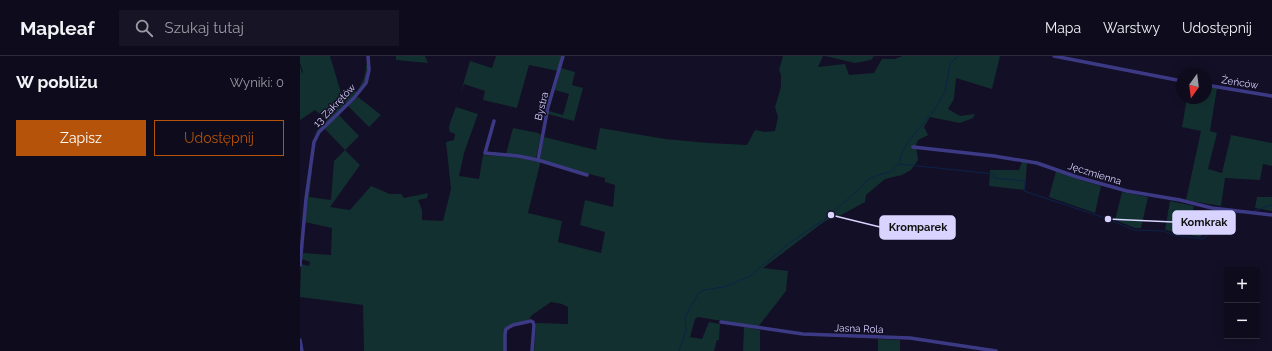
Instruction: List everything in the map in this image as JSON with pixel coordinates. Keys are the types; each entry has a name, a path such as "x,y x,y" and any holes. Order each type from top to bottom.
{"street":[{"name":"13 Zakrętów","path":"300,265 306,199 314,142 319,132 354,98 366,83 369,70 368,56"},
{"name":"Bystra","path":"538,160 548,107 563,56"},
{"path":"1054,56 1176,80"},
{"name":"Żeńców","path":"1212,86 1272,96"},
{"path":"494,120 485,153 518,156 538,160 586,175"},
{"name":"Jęczmienna","path":"913,147 994,156 1037,163 1077,177 1127,191 1180,200 1212,208 1250,211 1272,215"},
{"path":"505,351 506,329 513,325 531,321 534,325 532,351"},
{"name":"Jasna Rola","path":"721,322 803,334 910,338 996,351"},
{"path":"300,340 302,351"}],"green space":[{"path":"300,56 330,56 341,93 357,91 364,78 367,65 367,74 362,86 335,116 314,134 327,120 315,110 300,120 300,66 302,73 303,72 300,63"},
{"path":"396,56 425,56 428,63 396,60"},
{"path":"496,56 562,56 558,71 529,65 517,108 483,100 485,91 464,84 460,95 470,61 492,68"},
{"path":"783,56 823,56 818,67 845,64 849,75 874,73 882,59 894,59 903,56 1000,56 992,89 956,78 954,99 948,109 960,116 975,114 973,118 960,123 930,117 924,127 928,135 918,140 916,145 918,160 911,170 902,175 885,179 866,195 865,202 843,214 825,221 763,268 788,271 786,291 758,327 698,317 695,319 690,337 702,339 709,322 720,324 719,340 717,340 714,351 534,351 536,323 568,324 568,307 551,302 532,315 528,321 506,329 504,351 364,351 363,305 300,297 301,264 309,266 310,262 302,259 305,228 303,253 331,255 332,228 305,222 311,170 309,197 331,200 334,161 345,150 360,165 330,207 350,210 371,186 390,194 401,194 404,198 428,193 427,198 418,200 422,210 422,220 443,221 451,189 446,142 454,140 455,134 450,132 449,129 450,123 458,101 456,107 478,114 464,153 459,176 479,179 483,155 514,157 540,162 528,213 562,221 558,242 601,253 605,232 580,225 585,200 613,207 615,185 605,182 605,178 543,162 540,158 544,137 596,150 600,128 665,139 747,145 755,130 765,132 775,131 778,117 775,107 781,87 781,75 779,70"},
{"path":"825,56 874,56 871,60 855,63"},
{"path":"561,68 575,72 572,85 583,88 574,121 548,114 549,111 563,115 569,94 555,90"},
{"path":"1212,87 1217,88 1210,131 1217,133 1208,169 1222,173 1231,135 1272,143 1272,166 1263,164 1260,180 1225,178 1221,206 1186,200 1201,131 1182,127 1186,104 1212,104"},
{"path":"358,97 381,115 369,127 348,106"},
{"path":"339,115 359,136 345,150 324,128"},
{"path":"513,128 538,133 541,135 536,158 506,154"},
{"path":"1022,162 1027,163 1025,190 989,186 990,170 1019,170"},
{"path":"1056,171 1101,186 1095,213 1049,197"},
{"path":"1122,192 1148,197 1141,228 1135,228 1115,220"},
{"path":"1257,197 1272,197 1272,211 1255,208"},
{"path":"1170,201 1194,206 1188,232 1203,234 1200,237 1165,230"},
{"path":"744,327 760,330 760,351 743,351"},
{"path":"878,339 900,340 900,351 878,351"}],"waterway":[{"path":"679,351 686,331 685,317 698,294 703,290 724,287 750,276 792,241 831,215 869,179 890,172 899,164 902,152 909,141 935,109 945,92 950,64 958,56"},
{"path":"899,164 994,174 994,178 1025,181 1024,191 1108,219 1134,230 1163,231 1174,235 1202,239 1236,213 1243,213"},
{"path":"1254,211 1272,205"}],"place":[{"name":"Kromparek","path":"831,215"},
{"name":"Komkrak","path":"1108,219"}]}
